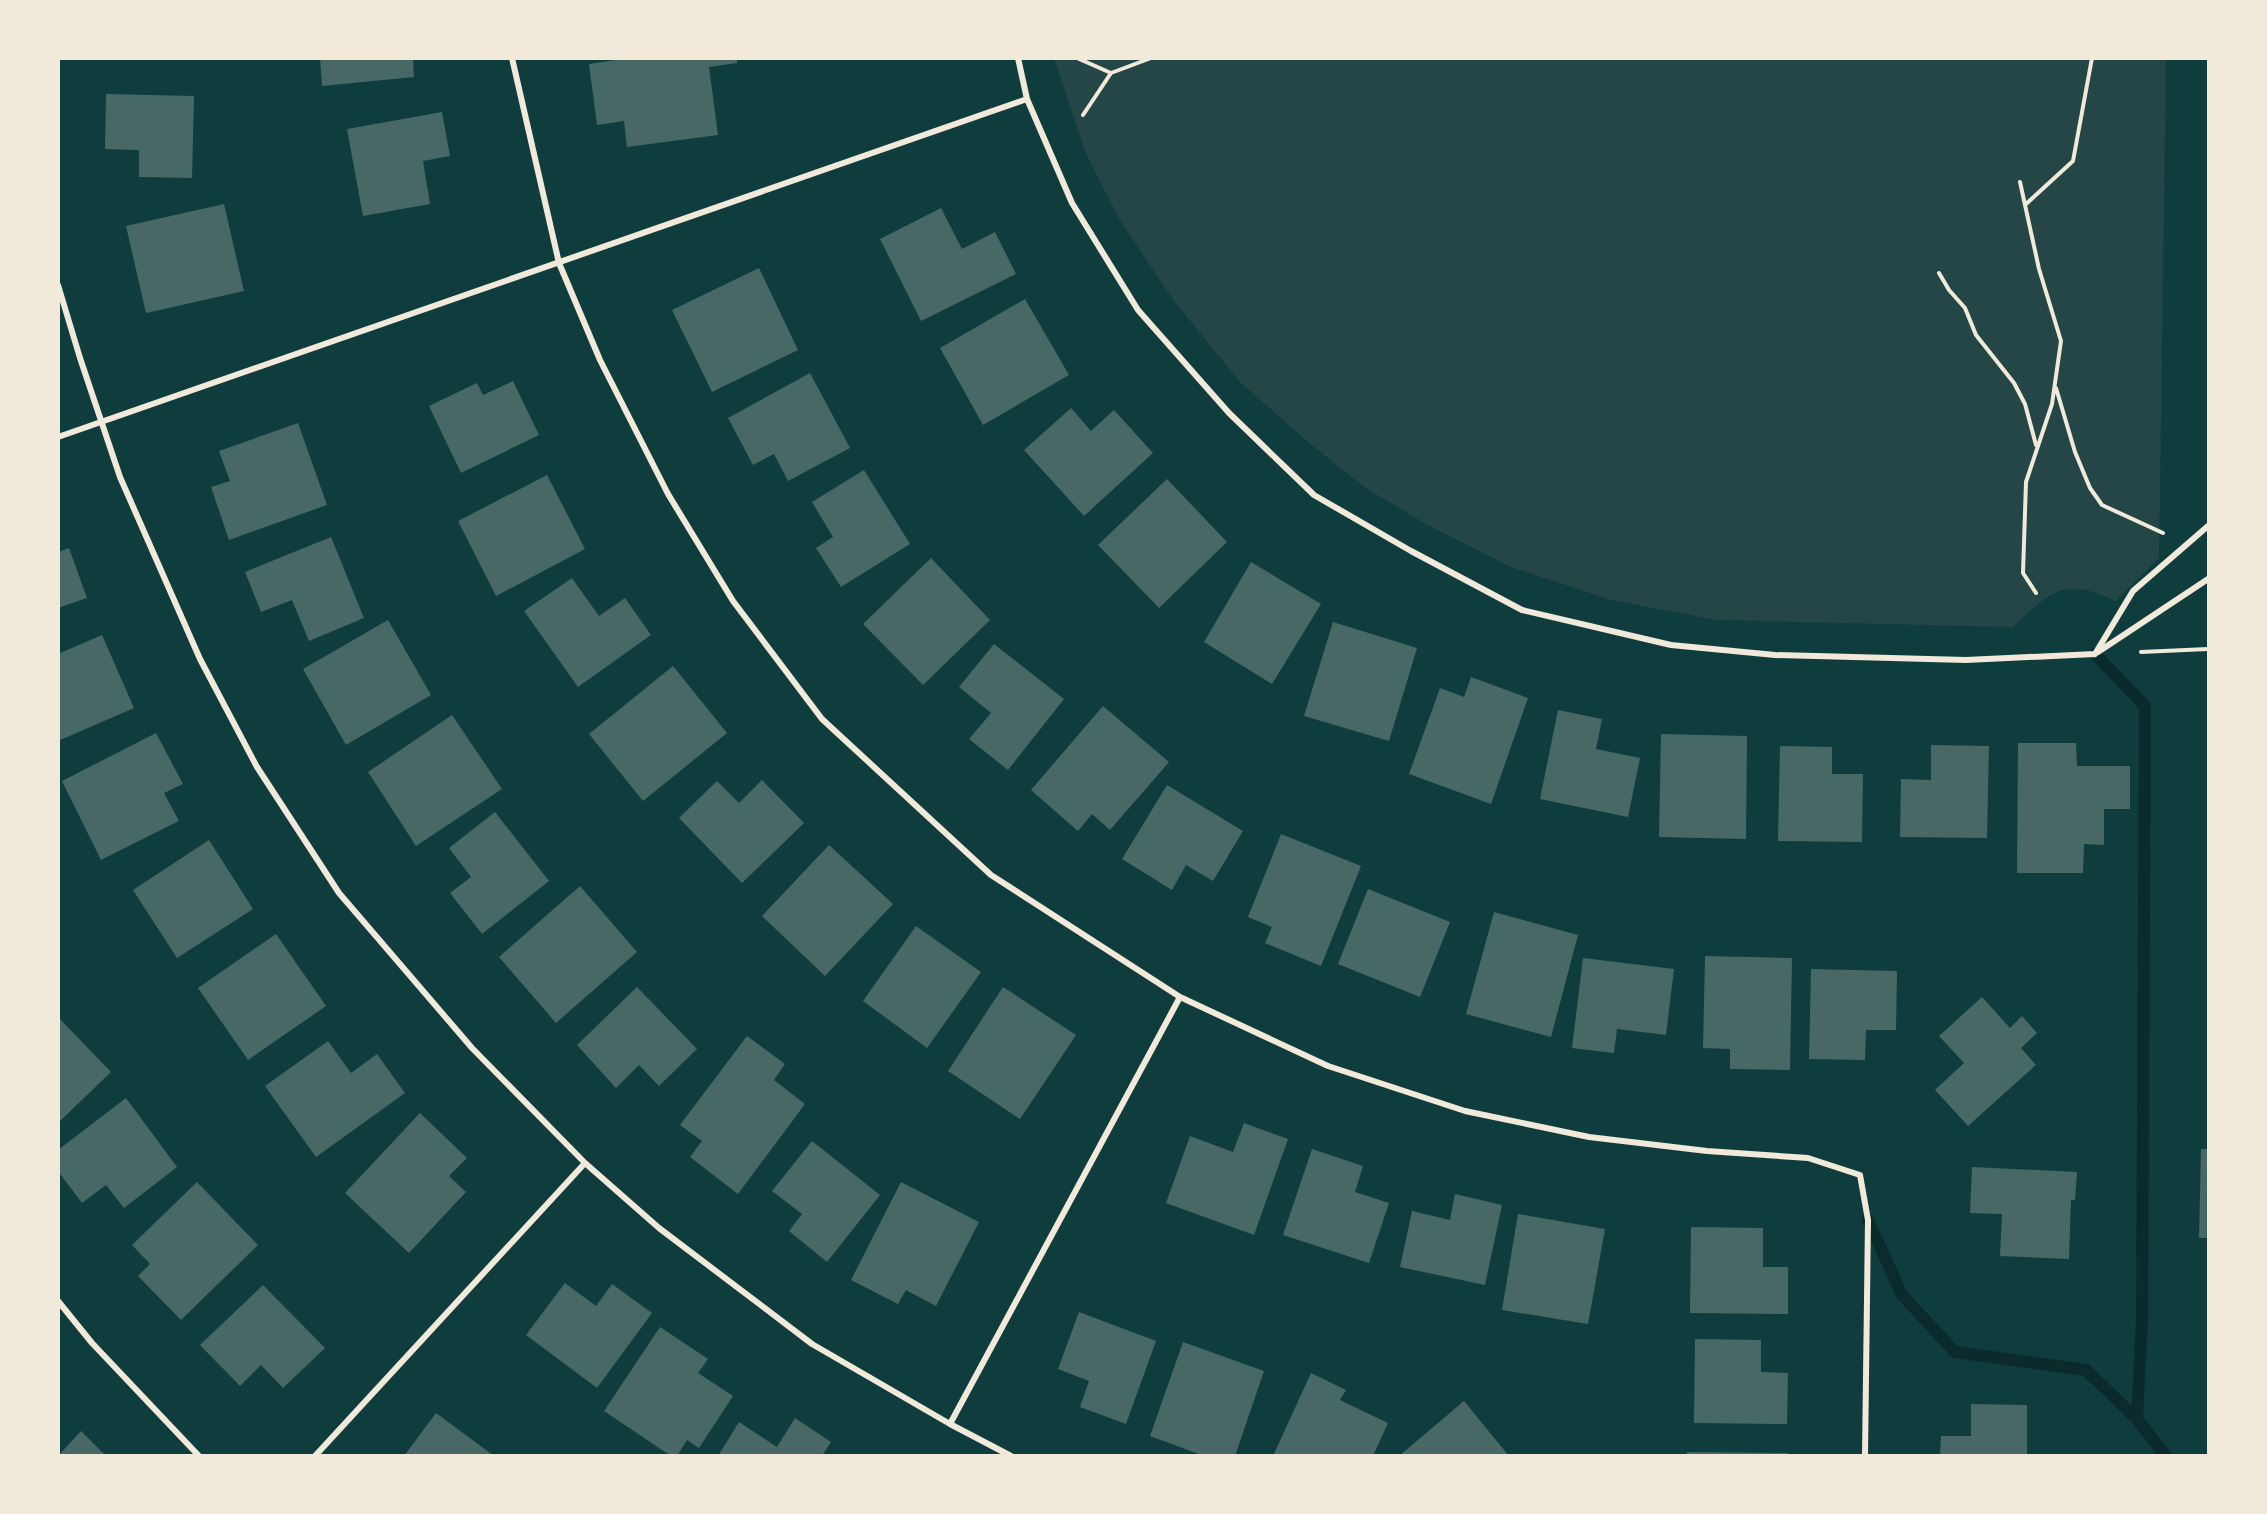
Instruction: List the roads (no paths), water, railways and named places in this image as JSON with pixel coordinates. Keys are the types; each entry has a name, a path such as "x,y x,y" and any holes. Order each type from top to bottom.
{"street":[{"path":"512,58 559,263 600,360 668,494 733,601 822,719 991,875 1180,997 1328,1066 1465,1111 1589,1137 1707,1151 1808,1158 1860,1174 1868,1220 1865,1455"},
{"path":"1018,58 1027,99 1072,203 1138,310 1229,412 1314,495 1411,551 1522,610 1671,645 1775,655 1966,660 2095,654 2208,579"},
{"path":"58,437 102,424 1027,99"},
{"path":"58,285 120,477 200,658 257,767 333,884 471,1048 585,1163 659,1228 812,1344 950,1424 1011,1455"},
{"path":"2095,654 2133,591 2208,526"},
{"path":"950,1424 1180,997"},
{"path":"315,1455 585,1163"},
{"path":"58,1301 92,1343 199,1455"}],"waterway":[{"path":"2095,654 2145,706 2142,1318 2137,1419"},
{"path":"1868,1220 1902,1295 1955,1352 2086,1370 2137,1419 2166,1456"}]}
